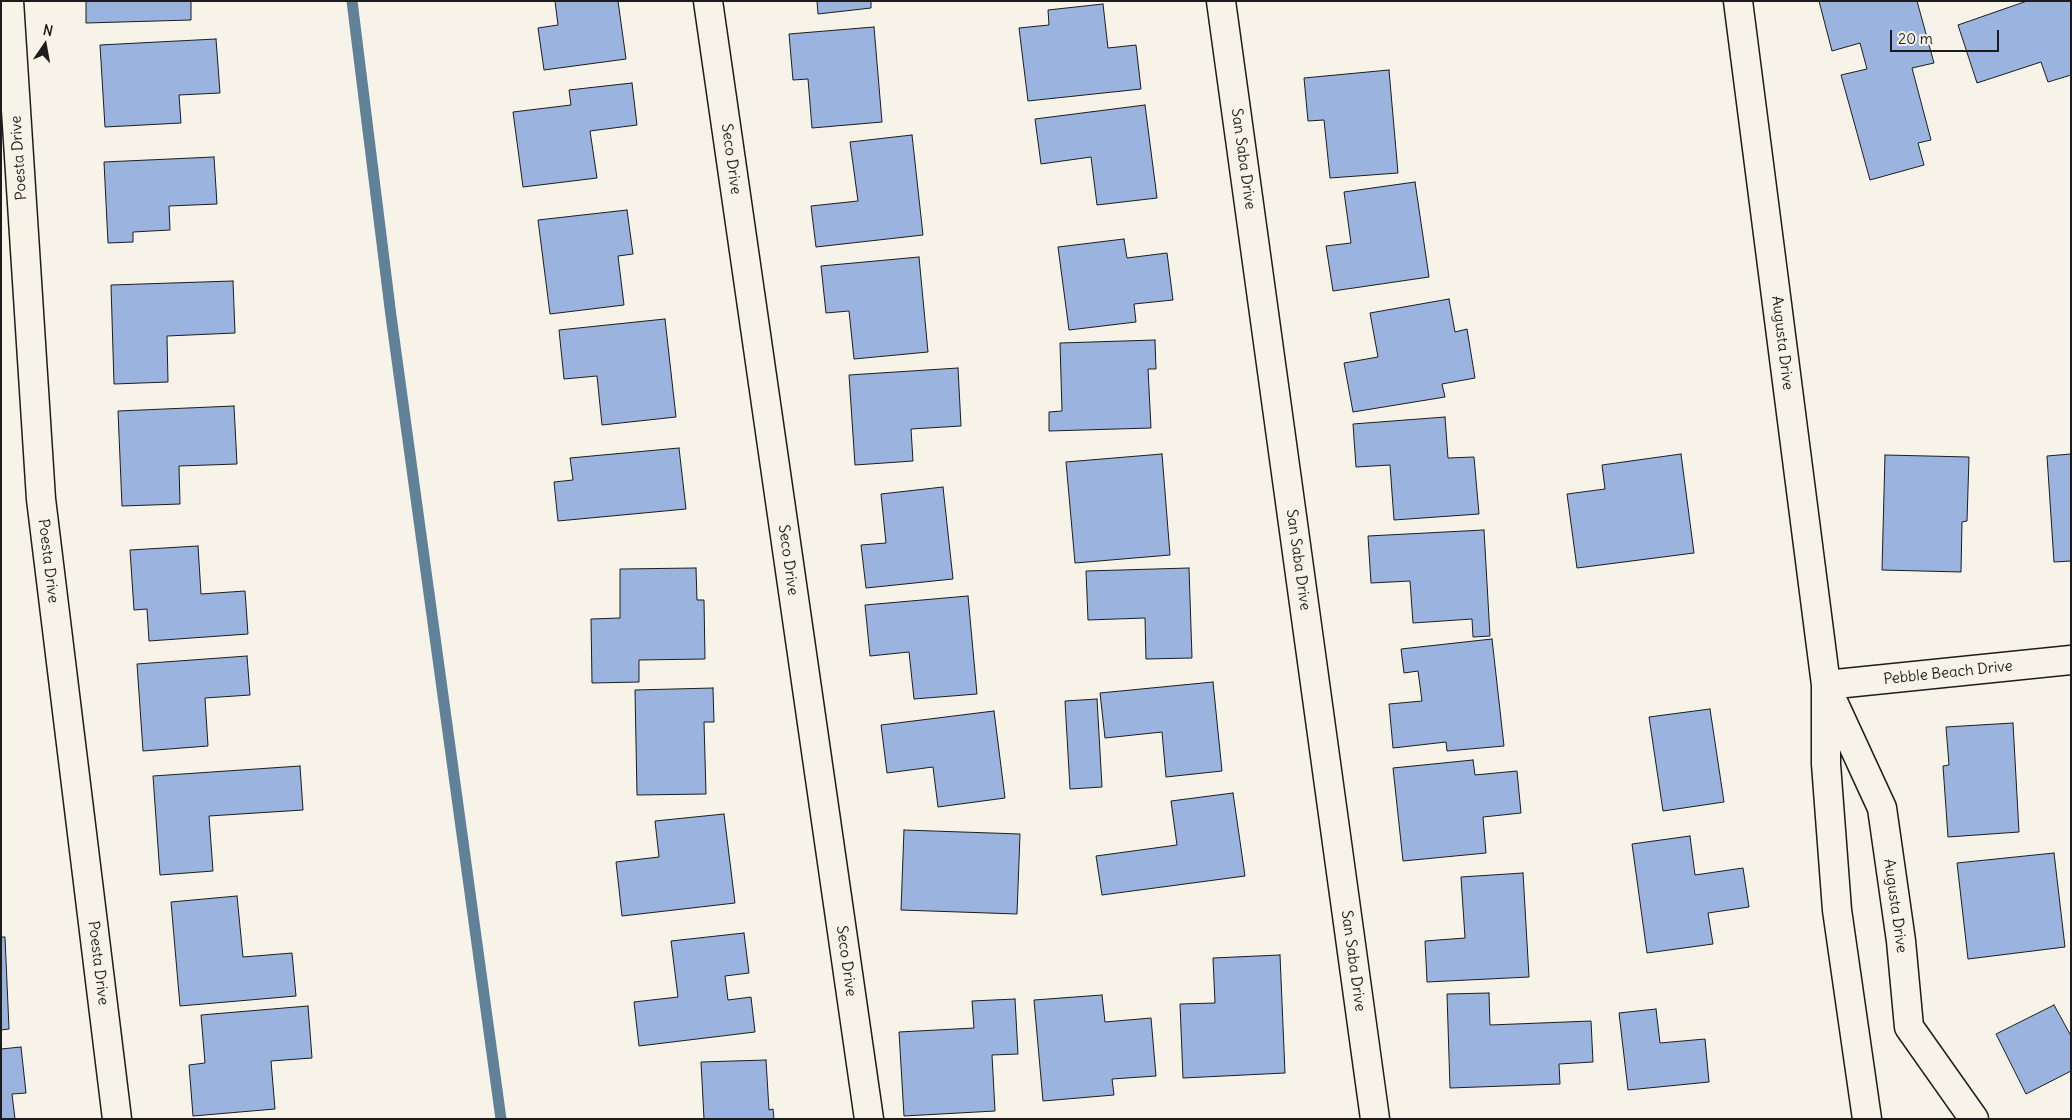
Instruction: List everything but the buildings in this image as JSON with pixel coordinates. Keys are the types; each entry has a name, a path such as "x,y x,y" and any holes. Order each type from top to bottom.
{"street":[{"name":"Poesta Drive","path":"9,1 40,498 117,1119"},
{"name":"Seco Drive","path":"708,1 869,1119"},
{"name":"San Saba Drive","path":"1221,1 1375,1119"},
{"name":"Augusta Drive","path":"1738,1 1826,685 1826,764 1837,910 1867,1119"},
{"name":"Pebble Beach Drive","path":"1826,685 2071,660"},
{"name":"Augusta Drive","path":"1826,685 1882,808 1901,941 1908,1027 1974,1119"}],"waterway":[{"path":"352,1 391,316 501,1119"}]}
